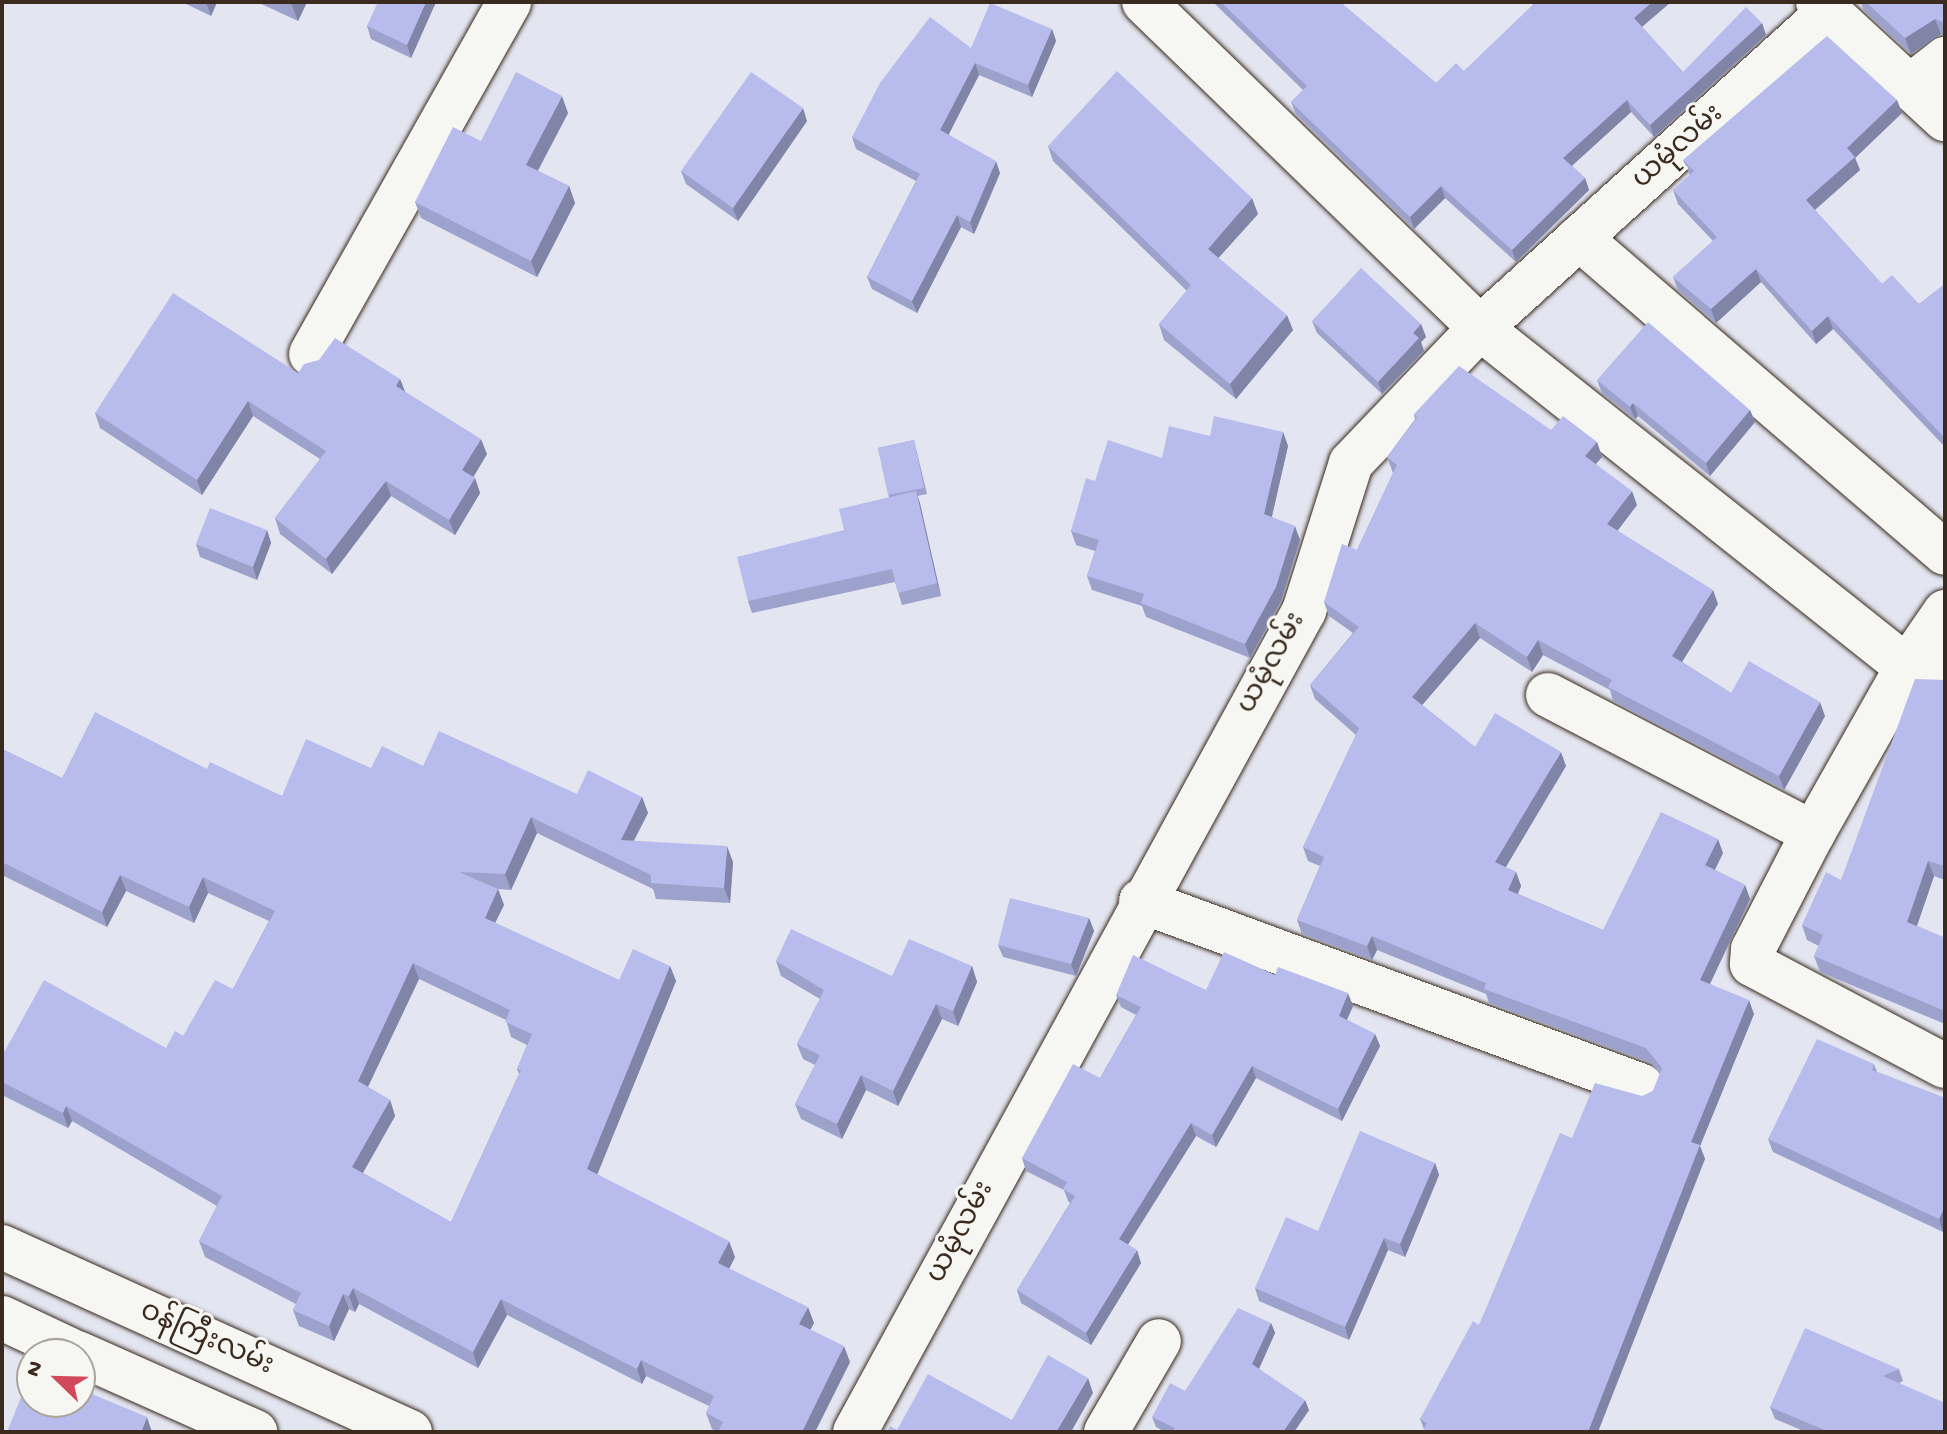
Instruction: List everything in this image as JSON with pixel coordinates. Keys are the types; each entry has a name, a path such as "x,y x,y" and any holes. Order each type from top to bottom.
{"street":[{"path":"311,354 509,2"},
{"path":"1144,2 1480,328 1926,669"},
{"path":"1824,7 1929,72 1945,119"},
{"name":"ယမုံလမ်း","path":"855,1432 1141,901 1304,611 1351,463 1480,328 1824,7"},
{"path":"1579,238 1945,553"},
{"path":"1945,612 1926,669 1813,833 1753,949 1752,964 1945,1066"},
{"path":"1548,695 1813,833"},
{"path":"1141,901 1642,1086"},
{"name":"ဝန်ကြီးလမ်း","path":"2,1247 410,1432"},
{"path":"2,1318 45,1338"},
{"path":"1106,1432 1159,1341"},
{"path":"96,1361 255,1432"}],"building":[{"path":"378,2 426,2 407,45 367,26"},
{"path":"1221,2 1340,2 1436,83 1456,63 1464,71 1536,2 1652,2 1634,18 1683,72 1746,7 1762,23 1650,125 1627,100 1563,158 1585,178 1512,250 1441,186 1410,217 1291,102 1307,86"},
{"path":"1866,2 1945,2 1945,23 1935,19 1905,38"},
{"path":"990,3 1052,29 1028,85 975,63 940,130 996,161 970,222 957,215 912,301 867,277 920,174 852,137 880,83 930,17 971,48"},
{"path":"1827,36 1897,100 1847,148 1855,157 1806,200 1882,284 1892,275 1919,304 1945,284 1945,438 1828,316 1812,331 1756,269 1711,309 1673,277 1717,237 1673,190 1694,171 1683,160"},
{"path":"1117,71 1252,198 1208,249 1287,315 1230,384 1159,324 1191,285 1048,146"},
{"path":"516,72 562,96 526,165 569,186 531,261 415,202 453,127 481,141"},
{"path":"751,72 803,108 733,208 681,171"},
{"path":"1361,268 1421,324 1413,333 1419,338 1378,382 1312,321"},
{"path":"173,293 298,373 304,364 319,360 335,338 400,379 396,386 481,439 462,470 475,478 449,520 386,481 326,559 275,518 326,451 248,401 197,480 95,413"},
{"path":"1648,322 1750,410 1706,463 1633,403 1630,407 1597,380"},
{"path":"1459,366 1551,430 1563,416 1597,442 1585,456 1632,491 1607,524 1713,590 1672,656 1731,693 1749,661 1820,702 1779,776 1608,687 1612,680 1538,640 1527,657 1475,623 1412,697 1475,747 1495,713 1561,752 1495,862 1516,872 1508,890 1603,930 1661,812 1718,839 1705,865 1745,885 1700,980 1749,1000 1691,1142 1700,1145 1588,1432 1422,1432 1427,1423 1420,1419 1473,1321 1479,1325 1560,1133 1572,1138 1595,1083 1642,1096 1653,1091 1662,1068 1646,1048 1484,989 1486,983 1372,936 1367,946 1297,920 1324,857 1303,847 1359,728 1310,685 1359,627 1324,602 1342,544 1357,550 1397,465 1387,457 1417,417 1414,414"},
{"path":"1214,416 1283,432 1264,514 1295,526 1276,587 1245,644 1141,603 1144,594 1087,576 1099,540 1071,531 1086,478 1095,481 1108,440 1162,458 1169,426 1210,436"},
{"path":"914,440 924,488 888,495 878,448"},
{"path":"916,491 937,583 898,593 892,569 748,601 737,557 844,530 839,509"},
{"path":"210,508 267,530 253,567 196,544"},
{"path":"1915,679 1945,680 1945,866 1928,861 1907,922 1945,938 1945,1011 1814,956 1823,935 1802,925 1826,872 1841,880"},
{"path":"95,712 207,769 210,762 282,796 306,739 371,768 382,746 423,766 439,731 577,794 588,770 642,797 621,840 727,846 724,888 651,883 651,875 531,817 505,874 459,872 498,889 485,918 619,980 633,949 670,966 587,1169 729,1241 718,1263 808,1307 799,1324 844,1346 802,1432 718,1432 723,1422 706,1413 714,1396 641,1360 637,1369 501,1299 473,1352 353,1288 349,1296 343,1294 329,1326 293,1310 301,1293 199,1241 222,1196 66,1106 63,1113 2,1082 2,1056 44,980 166,1048 175,1031 183,1036 215,980 233,989 275,911 203,877 189,907 120,875 102,912 2,862 2,749 62,778","holes":["413,963 510,1010 505,1022 532,1034 517,1069 521,1070 451,1222 352,1167 390,1100 358,1081"]},
{"path":"1010,898 1089,918 1071,964 998,945"},
{"path":"791,929 892,976 909,939 972,966 953,1011 936,1004 893,1091 861,1075 837,1124 795,1104 820,1055 797,1044 824,990 776,961"},
{"path":"1224,952 1275,975 1278,967 1348,993 1339,1016 1375,1034 1338,1109 1252,1066 1212,1135 1191,1123 1119,1239 1137,1250 1086,1333 1017,1290 1075,1196 1063,1189 1067,1182 1022,1158 1073,1064 1100,1078 1141,1007 1116,995 1133,955 1206,990"},
{"path":"1817,1039 1874,1064 1872,1070 1945,1098 1945,1206 1939,1219 1768,1139"},
{"path":"1360,1131 1435,1163 1400,1244 1384,1238 1345,1327 1255,1288 1286,1217 1318,1231"},
{"path":"1238,1308 1271,1323 1252,1364 1305,1400 1283,1432 1172,1432 1175,1428 1152,1417 1170,1383 1185,1391"},
{"path":"1805,1328 1899,1369 1883,1376 1945,1403 1945,1432 1829,1432 1770,1407"},
{"path":"1048,1355 1088,1378 1056,1432 887,1432 890,1426 897,1430 928,1374 1012,1420"},
{"path":"96,1396 147,1417 141,1432 7,1432 16,1410 16,1418 96,1418"}]}
